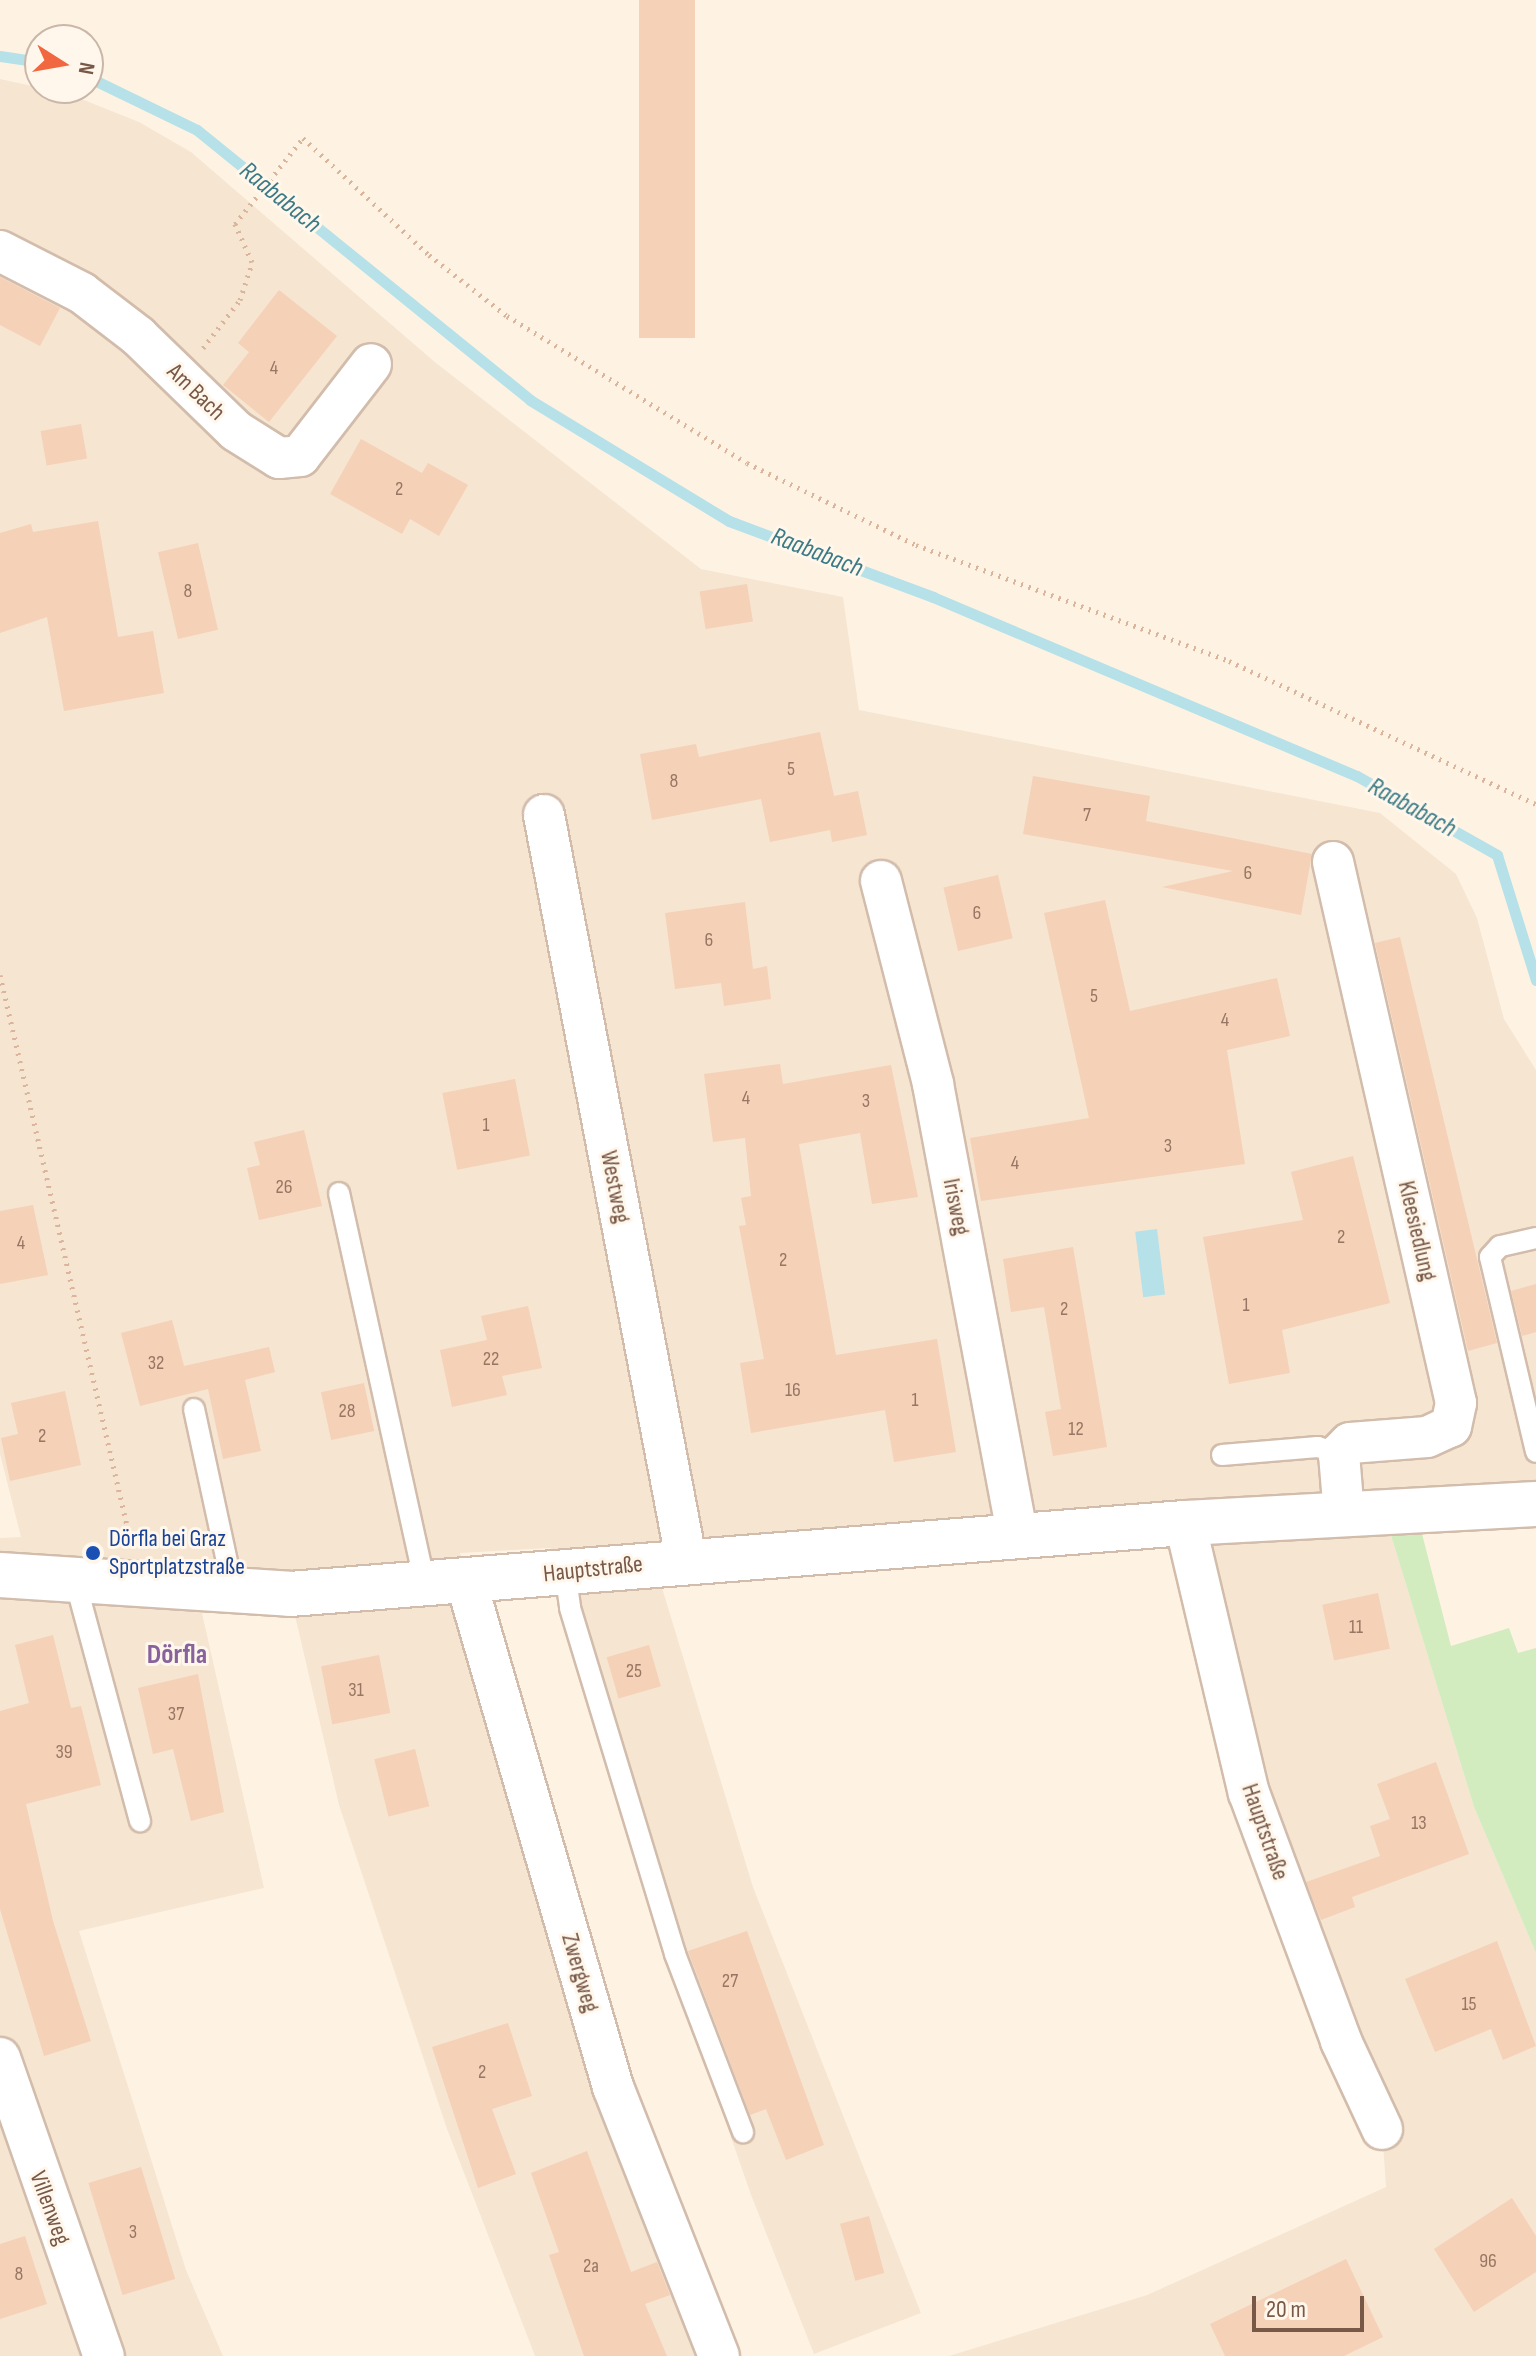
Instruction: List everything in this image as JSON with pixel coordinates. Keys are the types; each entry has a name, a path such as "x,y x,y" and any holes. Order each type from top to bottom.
{"main road":[{"name":"Hauptstraße","path":"1,1570 75,1580 290,1594 686,1559 1185,1523 1536,1504"}],"street":[{"name":"Am Bach","path":"0,251 82,293 180,377 236,431 279,458 300,456 371,364"},
{"name":"Westweg","path":"544,815 686,1559"},
{"name":"Kleesiedlung","path":"1333,862 1456,1403 1451,1426 1427,1437 1350,1443 1339,1454"},
{"name":"Irisweg","path":"881,881 933,1084 1018,1537"},
{"path":"1339,1454 1344,1515"},
{"name":"Hauptstraße","path":"1185,1523 1249,1793 1341,2041 1382,2129"},
{"name":"Zwergweg","path":"446,1582 613,2087 719,2356"},
{"name":"Villenweg","path":"0,2058 104,2356"}],"lane":[{"path":"339,1193 446,1582"},
{"path":"1536,1238 1500,1246 1490,1257 1536,1452"},
{"path":"194,1409 233,1590"},
{"path":"1222,1455 1318,1447 1339,1454"},
{"path":"565,1571 570,1608 675,1954 743,2132"},
{"path":"75,1580 140,1821"}],"path":[{"path":"180,377 240,300 252,262 235,224 303,138 429,255 507,316 747,463 916,545 1229,661 1536,804"},
{"path":"0,975 141,1585"}],"shaded area":[{"path":"0,79 24,84 24,104 94,104 139,122 191,152 436,363 701,569 843,597 859,710 1380,813 1456,874 1477,918 1504,1019 1536,1070 1536,1525 1390,1532 1474,1807 1536,1953 1536,2356 949,2356 1147,2295 1386,2187 1382,2129 1341,2041 1186,1523 649,1545 753,1887 921,2313 814,2354 751,2195 630,1845 564,1620 551,1548 460,1553 719,2356 535,2356 447,2129 339,1805 290,1594 193,1573 264,1888 79,1931 186,2270 223,2356 0,2356 0,1538 21,1537 0,1454"}],"green space":[{"path":"1421,1530 1451,1646 1509,1628 1518,1653 1536,1648 1536,1953 1474,1807 1390,1532"}],"water":[{"path":"1157,1229 1165,1295 1143,1297 1135,1232"}],"building":[{"path":"639,0 695,0 695,338 639,338"},
{"path":"0,277 60,308 40,346 0,325"},
{"path":"279,290 337,336 269,422 223,385 249,352 238,343"},
{"path":"81,424 87,458 47,466 41,431"},
{"path":"361,439 422,473 428,463 468,485 439,536 410,519 402,534 330,494"},
{"path":"98,521 118,637 153,631 164,693 64,711 47,617 0,633 0,533 31,524 33,532"},
{"path":"198,543 218,630 178,639 158,552"},
{"path":"747,584 753,622 706,629 700,592"},
{"path":"820,732 834,796 858,791 867,835 832,842 830,830 770,842 761,799 652,820 640,754 696,744 699,757"},
{"path":"1033,776 1150,796 1146,821 1312,854 1301,915 1162,887 1233,871 1023,834"},
{"path":"998,875 1013,938 958,951 943,888"},
{"path":"1105,900 1130,1011 1277,978 1290,1036 1227,1050 1245,1164 981,1201 970,1138 1089,1118 1044,913"},
{"path":"745,902 753,969 767,966 771,999 724,1006 721,983 675,989 665,913"},
{"path":"1400,937 1497,1343 1468,1351 1375,943"},
{"path":"780,1064 783,1084 891,1065 918,1197 872,1204 860,1133 799,1144 836,1355 937,1339 956,1452 894,1462 885,1410 751,1433 740,1363 764,1359 739,1226 746,1225 741,1198 751,1196 745,1138 713,1142 704,1074"},
{"path":"515,1079 530,1156 457,1170 442,1093"},
{"path":"304,1130 322,1206 259,1220 247,1168 260,1165 254,1142"},
{"path":"1353,1156 1390,1303 1282,1330 1290,1373 1229,1384 1203,1237 1303,1220 1291,1172"},
{"path":"33,1205 48,1275 0,1284 0,1211"},
{"path":"1073,1247 1107,1447 1053,1456 1045,1412 1061,1409 1044,1307 1011,1312 1003,1259"},
{"path":"1536,1284 1536,1332 1522,1336 1511,1291"},
{"path":"528,1306 542,1368 502,1376 507,1395 452,1407 440,1350 487,1340 481,1316"},
{"path":"172,1320 184,1366 269,1347 275,1372 245,1380 261,1451 223,1459 208,1389 140,1406 121,1333"},
{"path":"364,1383 374,1431 331,1440 321,1392"},
{"path":"65,1391 81,1465 10,1481 1,1438 18,1434 11,1403"},
{"path":"1378,1593 1390,1649 1334,1661 1322,1605"},
{"path":"53,1635 71,1708 81,1706 101,1785 26,1804 53,1921 91,2041 44,2056 0,1909 0,1711 29,1703 15,1645"},
{"path":"649,1645 661,1686 619,1698 607,1657"},
{"path":"379,1655 390,1713 332,1724 321,1666"},
{"path":"198,1674 224,1812 191,1821 173,1749 153,1754 138,1688"},
{"path":"415,1749 429,1806 389,1816 374,1759"},
{"path":"1436,1762 1469,1854 1352,1897 1355,1907 1321,1920 1306,1882 1380,1856 1370,1826 1390,1819 1377,1784"},
{"path":"747,1931 824,2145 786,2160 766,2109 750,2115 688,1951"},
{"path":"1497,1941 1536,2046 1503,2060 1491,2029 1435,2052 1405,1979"},
{"path":"508,2023 532,2096 492,2109 516,2174 478,2188 432,2047"},
{"path":"587,2151 631,2272 657,2262 670,2295 645,2304 667,2356 584,2356 549,2255 559,2252 531,2173"},
{"path":"141,2167 175,2279 123,2295 88,2183"},
{"path":"1512,2198 1536,2236 1536,2272 1474,2312 1434,2249"},
{"path":"869,2216 884,2273 855,2281 840,2224"},
{"path":"25,2236 47,2304 0,2319 0,2244"},
{"path":"1346,2259 1383,2337 1344,2356 1225,2356 1210,2324"}],"waterway":[{"name":"Raababach","path":"0,56 24,60"},
{"name":"Raababach","path":"104,85 197,130 530,400 729,521 933,597 1357,776 1497,855 1536,980"}],"place":[{"name":"Dörfla bei Graz Sportplatzstraße","path":"93,1553"}],"district":[{"name":"Dörfla","path":"177,1655"}]}
